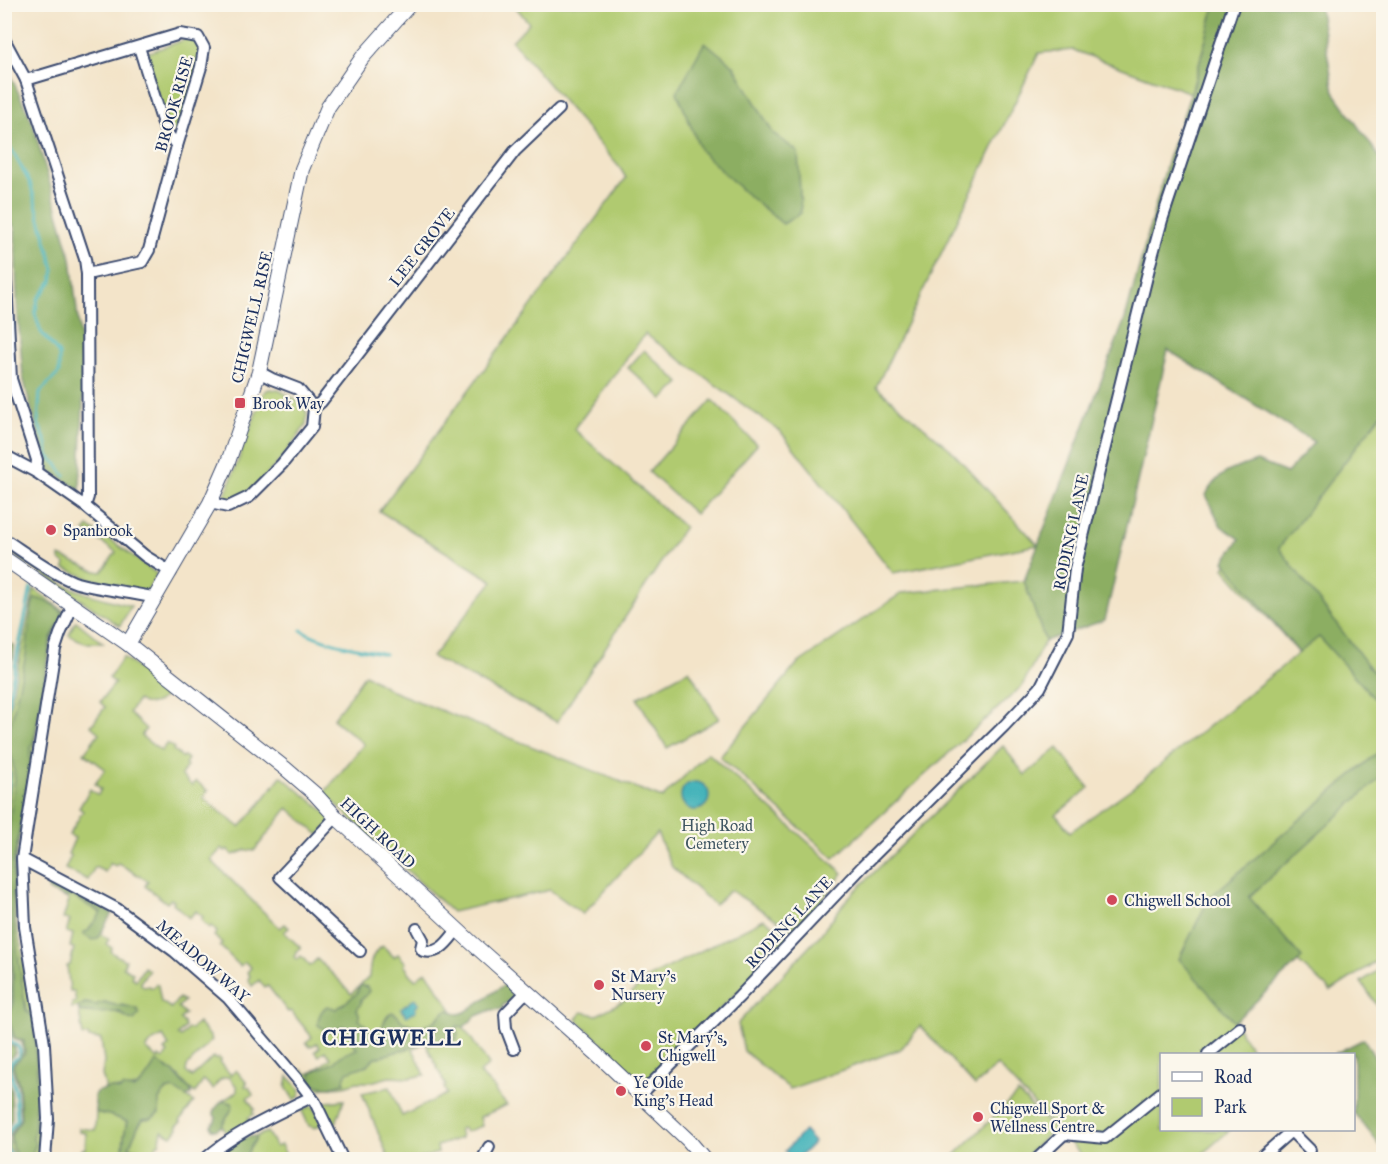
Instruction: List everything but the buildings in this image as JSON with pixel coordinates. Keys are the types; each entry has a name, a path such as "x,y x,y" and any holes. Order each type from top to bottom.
{"main road":[{"name":"CHIGWELL RISE","path":"128,644 210,503 228,462 259,372 302,169 328,107 362,58 410,4"},
{"name":"HIGH ROAD","path":"4,558 128,644 315,794 336,817 458,930 641,1094 705,1160"}],"street":[{"name":"RODING LANE","path":"641,1094 739,997 862,867 1040,688 1068,633 1075,568 1150,264 1169,198 1234,4"},
{"name":"BROOK RISE","path":"26,80 180,34 198,37 204,48 201,67 149,250 142,262 87,274"},
{"path":"4,39 26,80 85,259 87,274 88,497 85,506"},
{"path":"139,47 165,130 177,146"},
{"name":"LEE GROVE","path":"210,503 228,507 249,497 282,464 312,427 314,408 321,402 515,151 559,109"},
{"path":"4,242 8,377 37,460 36,472"},
{"path":"259,372 298,389 314,408"},
{"path":"4,455 36,472 85,506 145,556 171,572"},
{"path":"4,539 74,582 156,598"},
{"path":"45,1160 48,1119 44,1044 25,927 22,859 55,649 73,605"},
{"path":"336,817 280,877 360,951"},
{"name":"MEADOW WAY","path":"22,859 117,909 174,951 228,998 315,1102 343,1160"},
{"path":"417,929 423,940 421,948 430,953 444,946 458,930"},
{"path":"514,1049 506,1029 506,1014 527,991"},
{"path":"1209,1053 1240,1028"},
{"path":"1036,1160 1064,1134 1105,1138 1160,1093"},
{"path":"204,1160 216,1148 311,1097"},
{"path":"1258,1160 1291,1131 1310,1150"},
{"path":"482,1160 489,1147"}],"green space":[{"path":"514,5 1215,5 1191,93 1073,50 1039,53 876,387 950,449 1038,545 893,573 781,432 645,334 574,429 684,527 557,722 432,657 493,581 379,511 626,178 512,41 529,23"},
{"path":"1215,5 1319,5 1334,92 1383,162 1383,412 1279,548 1373,672 1383,666 1383,708 1319,637 1299,653 1224,561 1240,539 1221,526 1206,495 1215,481 1227,472 1257,461 1287,473 1314,442 1168,350 1105,620 1045,641 1024,581 1125,319 1168,159 1194,84"},
{"path":"189,38 204,48 177,131 169,128 146,62 147,53"},
{"path":"705,42 734,66 773,133 798,152 801,213 783,224 744,192 701,151 677,92"},
{"path":"4,62 32,121 71,258 84,373 80,490 47,470 23,377 17,304 15,229 5,209"},
{"path":"644,350 680,383 663,399 628,368"},
{"path":"269,389 279,390 300,402 307,413 306,425 281,460 248,494 231,502 224,498 264,392"},
{"path":"712,400 757,445 695,514 649,472"},
{"name":"Chigwell School","path":"1383,408 1383,957 1331,991 1297,961 1234,1022 1254,1053 1160,1053 1160,1131 1229,1131 1196,1159 1085,1159 997,1065 975,1086 920,1026 901,1049 790,1089 744,1051 739,1022 820,935 847,899 1003,746 1025,775 1058,748 1089,788 1056,815 1070,832 1132,788 1299,653 1224,568 1240,539"},
{"path":"88,527 115,543 157,574 147,591 88,578 64,568 65,564 60,560 60,556 102,572 116,552 85,531"},
{"path":"4,547 64,585 131,606 120,626 5,549"},
{"path":"1024,581 1047,637 1022,686 834,858 720,757 797,664 902,593"},
{"path":"34,589 67,613 52,638 15,864 16,922 37,1026 42,1118 39,1159 17,1159 9,1148 10,1135 20,1118 18,1086 11,1065 23,1052 22,1042 13,1039 4,1014 11,1006 11,958 4,906 5,840 11,775 5,755 5,730"},
{"path":"35,598 51,603 64,614 51,638 35,736 30,751 13,864 13,919 26,1010 34,1018 38,1094 33,1139 36,1144 32,1154 34,1159 19,1159 12,1147 11,1135 21,1119 19,1085 13,1065 25,1053 24,1041 15,1038 7,1015 13,1007 13,958 5,893 4,847 7,841 15,779 12,758 6,745 26,654 32,605"},
{"path":"76,621 103,643 85,643 69,635"},
{"path":"5,644 14,645 13,658 5,666"},
{"path":"123,657 168,693 154,704 142,703 138,700 129,713 146,729 141,736 161,751 167,743 182,757 188,759 185,764 187,766 181,775 192,786 196,781 208,791 203,798 240,827 281,776 334,819 319,835 288,808 254,851 246,850 233,855 227,849 225,851 222,848 211,860 280,928 285,924 289,928 284,932 301,948 296,951 294,957 297,960 301,956 310,966 317,959 351,994 369,977 374,955 383,946 394,957 398,954 415,980 426,971 489,1065 479,1073 507,1105 480,1117 482,1126 465,1132 463,1128 459,1129 461,1138 437,1146 438,1153 418,1159 389,1159 362,1093 390,1087 402,1116 447,1094 444,1087 446,1086 425,1042 413,1049 425,1075 409,1078 389,1077 371,1082 357,1082 318,1089 301,1071 311,1073 331,1058 325,1051 319,1056 315,1051 320,1047 317,1043 310,1047 306,1042 312,1037 291,1011 288,1012 268,986 265,988 259,980 252,986 247,972 251,968 245,962 240,966 220,946 222,943 214,936 217,932 201,920 203,917 196,911 189,918 173,903 174,901 171,899 167,903 145,886 148,881 118,863 116,866 110,863 105,872 95,867 88,880 65,869 75,838 69,835 83,811 79,808 90,789 98,795 101,789 95,784 105,769 84,753 99,733 91,726 105,707 100,702 115,683 109,678"},
{"path":"689,670 719,719 667,748 637,698"},
{"name":"High Road Cemetery","path":"365,674 392,691 662,798 708,753 843,873 796,932 730,890 715,905 672,867 657,833 583,914 550,890 452,912 324,793 364,744 333,719"},
{"path":"1383,748 1383,775 1249,897 1302,958 1234,1022 1179,959 1209,898"},
{"path":"46,881 112,913 98,938 92,940 84,935 84,932 88,931 101,912 72,896 64,897 49,891"},
{"path":"72,896 101,913 95,922 100,934 109,939 106,944 112,948 111,952 126,960 123,967 133,973 131,977 136,980 144,967 149,970 141,984 152,988 158,985 161,1002 171,1008 179,998 184,1001 178,1007 185,1014 180,1019 185,1027 178,1035 181,1037 198,1023 212,1040 187,1066 186,1072 192,1077 213,1057 221,1060 219,1062 231,1075 236,1070 253,1095 247,1098 255,1109 252,1111 254,1114 248,1118 250,1121 228,1135 222,1126 230,1112 231,1103 222,1101 237,1092 237,1087 229,1077 221,1079 213,1089 204,1080 195,1093 174,1072 156,1062 144,1080 136,1087 105,1089 102,1075 104,1062 101,1039 89,1038 88,1035 83,1036 79,1011 115,1012 134,1020 123,1005 118,1006 105,1002 97,1005 85,1003 72,1008 72,1003 76,1002 74,991 70,991 67,966 70,965 74,948 70,947 73,934 66,932 70,920 63,919 69,900 64,897","holes":["163,1036 169,1046 164,1050 168,1053 163,1059 159,1056 158,1059 146,1049 153,1041"]},
{"path":"764,919 792,938 645,1083 641,1083 576,1019 582,1012 597,1015 625,1000 647,978"},
{"path":"1383,967 1383,1014 1361,982"},
{"path":"360,985 367,987 369,991 361,999 357,1010 359,1020 377,1037 386,1018 392,1012 403,1022 421,1027 435,1021 445,1011 449,1010 459,1014 465,1012 504,985 510,987 512,994 511,1000 502,1006 504,1009 491,1010 476,1016 464,1027 457,1026 457,1039 430,1045 424,1040 410,1048 375,1058 367,1065 347,1072 345,1083 327,1087 319,1086 311,1080 311,1073 357,1049 346,1027 341,1026 328,1032 318,1025 319,1016 328,1006 336,1009 357,993"},
{"path":"105,1002 134,1008 139,1014 134,1020 120,1012 79,1011 78,1007 85,1003 97,1005"},
{"path":"5,1035 8,1044 15,1047 15,1053 5,1064"},
{"path":"1364,1039 1383,1072 1383,1149 1355,1114 1355,1053 1336,1053"},
{"path":"156,1062 173,1072 191,1090 191,1094 186,1097 174,1089 166,1091 159,1099 159,1113 151,1119 143,1120 129,1147 146,1153 144,1157 128,1156 124,1159 127,1121 96,1112 94,1096 96,1092 110,1088 120,1090 123,1087 136,1088"},
{"path":"4,1067 11,1089 12,1119 5,1130"},
{"path":"288,1076 301,1090 299,1097 294,1100 286,1087"},
{"path":"174,1089 194,1102 172,1136 162,1131 159,1144 155,1149 157,1153 154,1152 153,1155 162,1159 127,1160 128,1156 143,1157 141,1150 129,1147 138,1127 143,1120 151,1119 159,1099 166,1091"},
{"path":"1018,1093 1054,1129 1023,1159 952,1158"},
{"path":"344,1100 336,1123 333,1124 323,1105 327,1102"},
{"path":"222,1101 232,1103 233,1107 222,1126 216,1130 212,1129 211,1126 216,1117 214,1110"},
{"path":"310,1106 314,1107 322,1124 315,1128 309,1126 302,1111"},
{"path":"96,1112 127,1121 124,1159 82,1159 86,1133 79,1132 79,1128 95,1130"},
{"path":"267,1132 276,1147 281,1145 288,1159 246,1160 247,1153 257,1136"},
{"path":"257,1136 247,1152 246,1159 215,1160 222,1150 233,1143"}],"water":[{"path":"695,782 705,786 709,796 705,806 695,810 685,806 681,796 685,786"},
{"path":"415,998 419,1004 415,1012 407,1016 401,1009"},
{"path":"804,1131 814,1142 797,1159 794,1159 785,1151"}],"waterway":[{"path":"4,140 30,183 54,269 52,281 38,299 35,314 41,332 59,354 59,373 40,392 38,423 47,444 48,456 65,476"},
{"path":"4,727 31,588"},
{"path":"301,630 331,642 385,654"},
{"path":"4,757 9,776 4,815"},
{"path":"4,935 7,959 8,1006 6,1017 10,1042 18,1046 20,1051 9,1068 15,1089 17,1119 7,1134 6,1149 14,1160"}],"place":[{"name":"Brook Way","path":"240,403"},
{"name":"Spanbrook","path":"51,530"},
{"name":"Chigwell School","path":"1112,900"},
{"name":"St Mary's Nursery","path":"599,985"},
{"name":"St Mary's, Chigwell","path":"646,1046"},
{"name":"Ye Olde King's Head","path":"621,1091"},
{"name":"Chigwell Sport & Wellness Centre","path":"978,1117"}],"district":[{"name":"CHIGWELL","path":"392,1037"}]}
